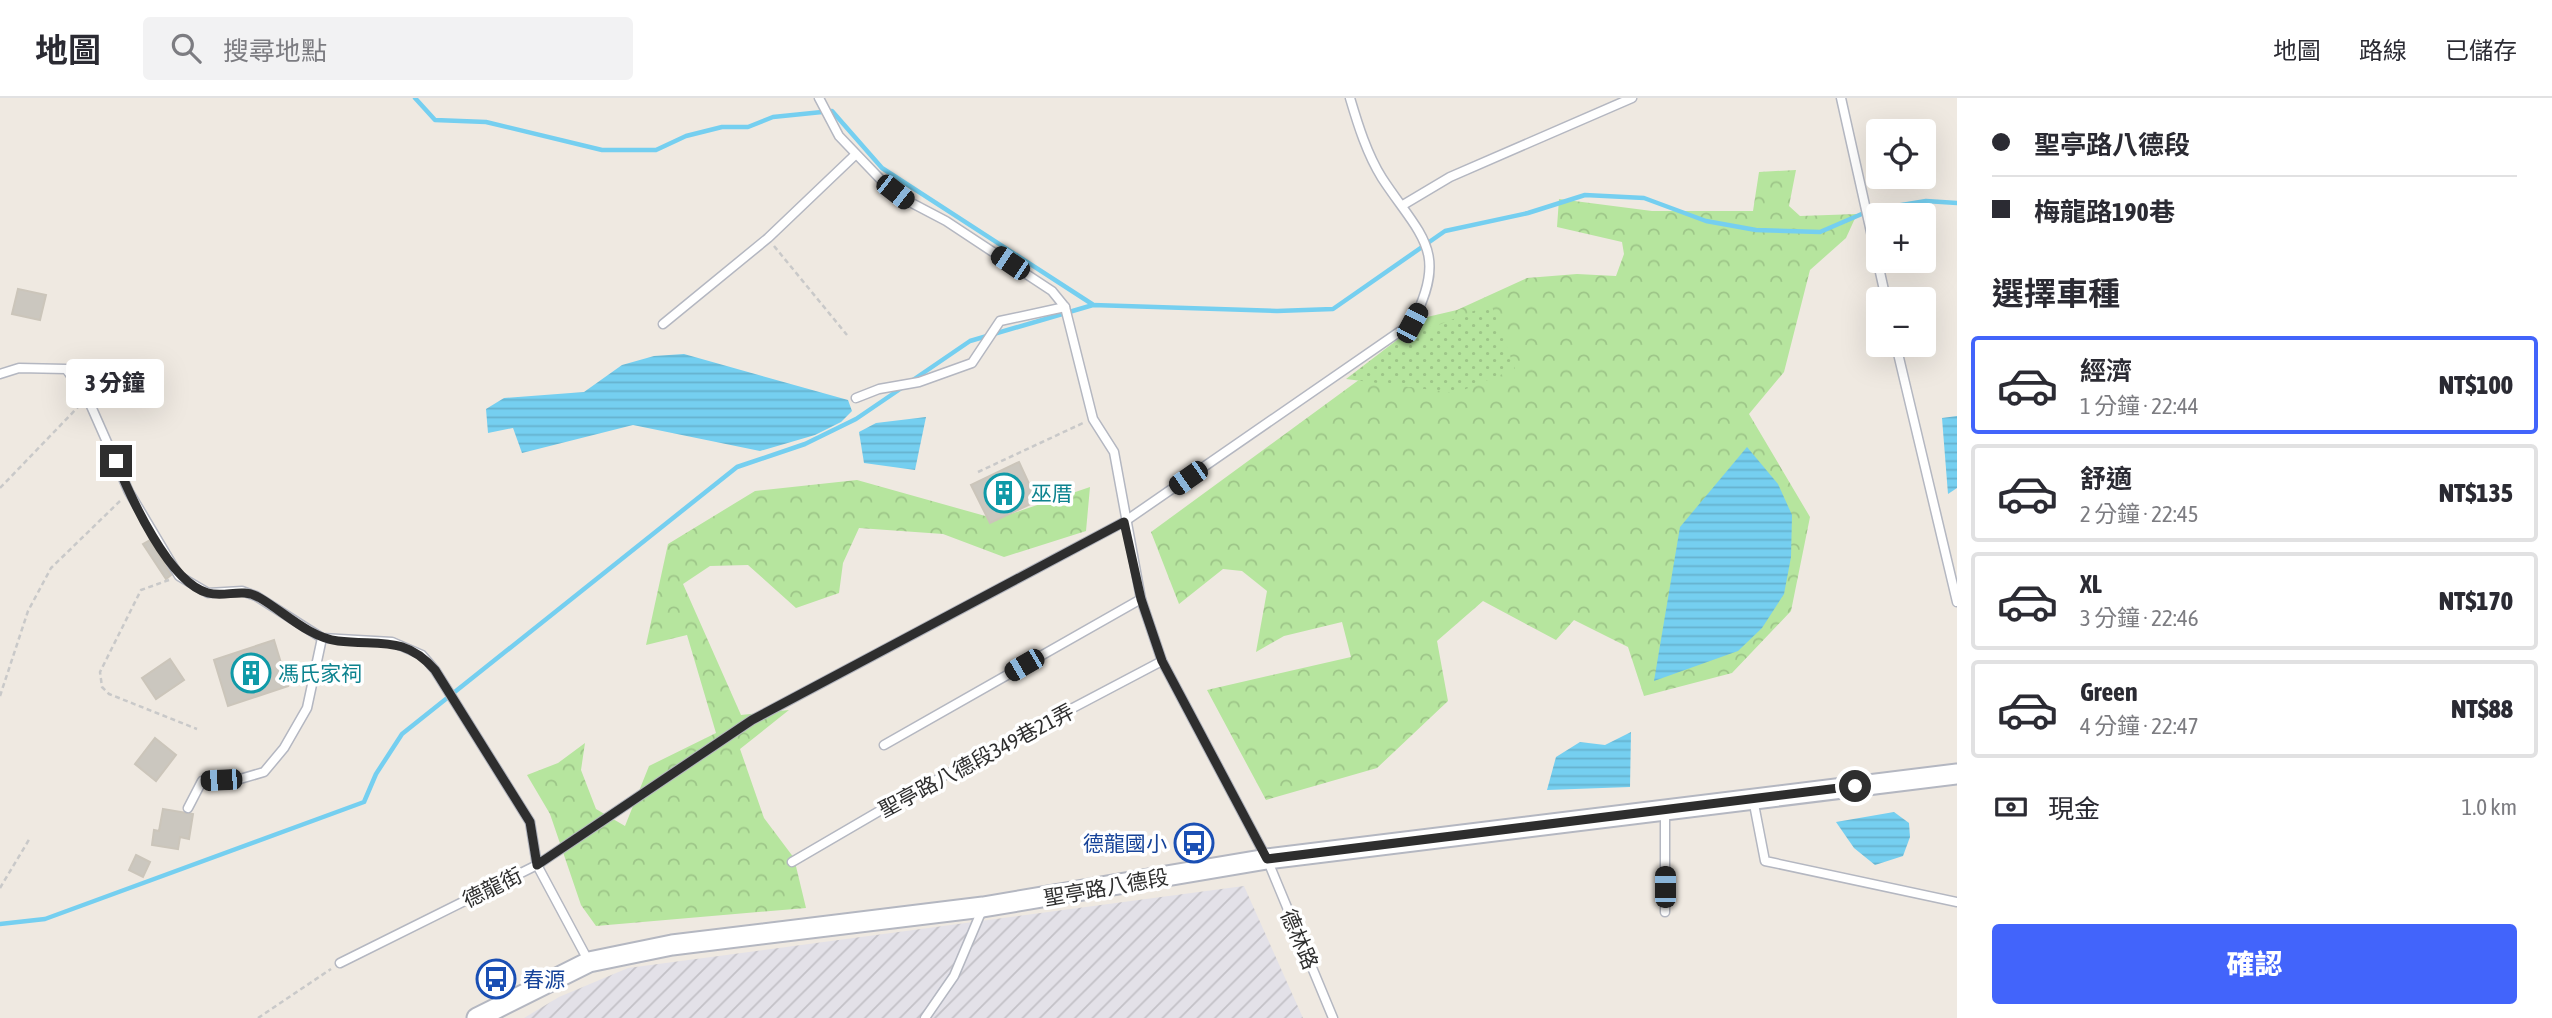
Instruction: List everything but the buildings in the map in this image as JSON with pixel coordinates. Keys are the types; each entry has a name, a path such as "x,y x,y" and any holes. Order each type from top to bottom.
{"street":[{"name":"聖亭路八德段","path":"477,1018 589,962 672,945 983,907 1267,859 1957,774"}],"lane":[{"name":"德龍街","path":"340,964 537,865 752,720 1124,522 1412,323 1423,302 1432,260 1420,231 1382,178 1367,149 1350,98"},
{"path":"1403,205 1450,177 1632,98"},
{"path":"1841,98 1883,287"},
{"path":"820,100 855,155 906,201 946,221 1052,291 1065,307 1000,321 972,363 919,382 879,389 856,398"},
{"path":"663,324 768,238 855,155"},
{"name":"德林路","path":"1065,307 1093,419 1114,452 1124,522 1141,599 1162,661 1267,859 1333,1018"},
{"path":"1899,357 1957,602"},
{"path":"0,374 19,368 66,369 88,397 129,492 179,576 208,593 242,591 256,596 322,638 392,642 422,655 435,670 530,822 537,865 589,962"},
{"path":"884,745 1141,599"},
{"path":"188,808 202,781 240,779 264,772 284,748 307,708 322,638"},
{"name":"聖亭路八德段349巷21弄","path":"792,862 900,799 1162,661"},
{"path":"1753,799 1765,861 1957,902"},
{"path":"1665,810 1665,912"},
{"path":"925,1018 954,976 983,907"}],"path":[{"path":"768,238 847,335"},
{"path":"0,488 88,397"},
{"path":"978,472 1093,419"},
{"path":"0,696 28,611 51,568 129,492"},
{"path":"179,576 141,590 100,672 102,687 109,694 197,729"},
{"path":"0,888 30,838"},
{"path":"258,1018 340,964"}],"shaded area":[{"path":"1244,886 1303,1018 524,1018 559,997 628,968"}],"green space":[{"path":"1796,170 1789,206 1800,216 1857,214 1846,238 1810,270 1784,372 1749,414 1810,517 1791,611 1732,673 1644,696 1628,647 1574,620 1556,640 1483,601 1437,641 1448,701 1377,768 1266,800 1207,690 1351,657 1342,622 1284,636 1256,652 1267,591 1242,571 1223,569 1179,604 1151,532 1397,352 1427,317 1457,310 1527,278 1577,274 1616,276 1624,254 1622,242 1557,227 1559,199 1652,211 1753,211 1759,172"},
{"path":"1491,304 1515,369 1456,393 1346,379 1414,327 1422,313 1431,328"},
{"path":"857,480 996,519 1090,487 1086,531 1004,557 943,534 859,528 843,563 839,593 796,608 748,565 710,566 683,584 741,715 789,710 740,749 764,818 794,858 806,908 596,926 581,905 550,814 527,775 558,763 585,743 581,770 596,809 625,826 649,766 716,733 687,635 646,645 668,544 755,491"}],"water":[{"path":"684,354 848,400 852,411 841,422 815,435 760,451 633,425 522,453 513,428 488,433 486,409 504,398 584,392 622,365 654,356"},
{"path":"1957,416 1957,488 1948,494 1942,418"},
{"path":"926,417 915,470 864,463 859,432 876,423"},
{"path":"1747,447 1778,484 1792,515 1791,557 1784,594 1762,628 1738,651 1654,681 1680,527"},
{"path":"1631,732 1630,787 1547,790 1556,757 1580,742 1605,745"},
{"path":"1894,812 1909,823 1910,837 1903,856 1875,865 1854,848 1836,822"}],"waterway":[{"path":"415,98 435,120 486,122 602,150 656,150 686,136 722,127 748,127 773,117 832,111 882,168 1092,304"},
{"path":"910,382 970,341 1093,305 1277,311 1333,309 1445,231 1528,213 1585,195 1644,198 1706,221 1756,230 1820,232 1871,210 1926,201 1957,203"},
{"path":"0,924 45,919 364,802 376,774 402,734 737,467 805,444 856,419 903,387"}],"place":[{"name":"巫厝","path":"1004,493"},
{"name":"馮氏家祠","path":"251,673"},
{"name":"德龍國小","path":"1194,843"},
{"name":"春源","path":"496,979"}],"route":[{"path":"116,461 129,492 179,576 208,593 242,591 256,596 322,638 392,642 422,655 435,670 530,822 537,865 752,720 1124,522 1141,599 1162,661 1267,859 1855,786"}]}
